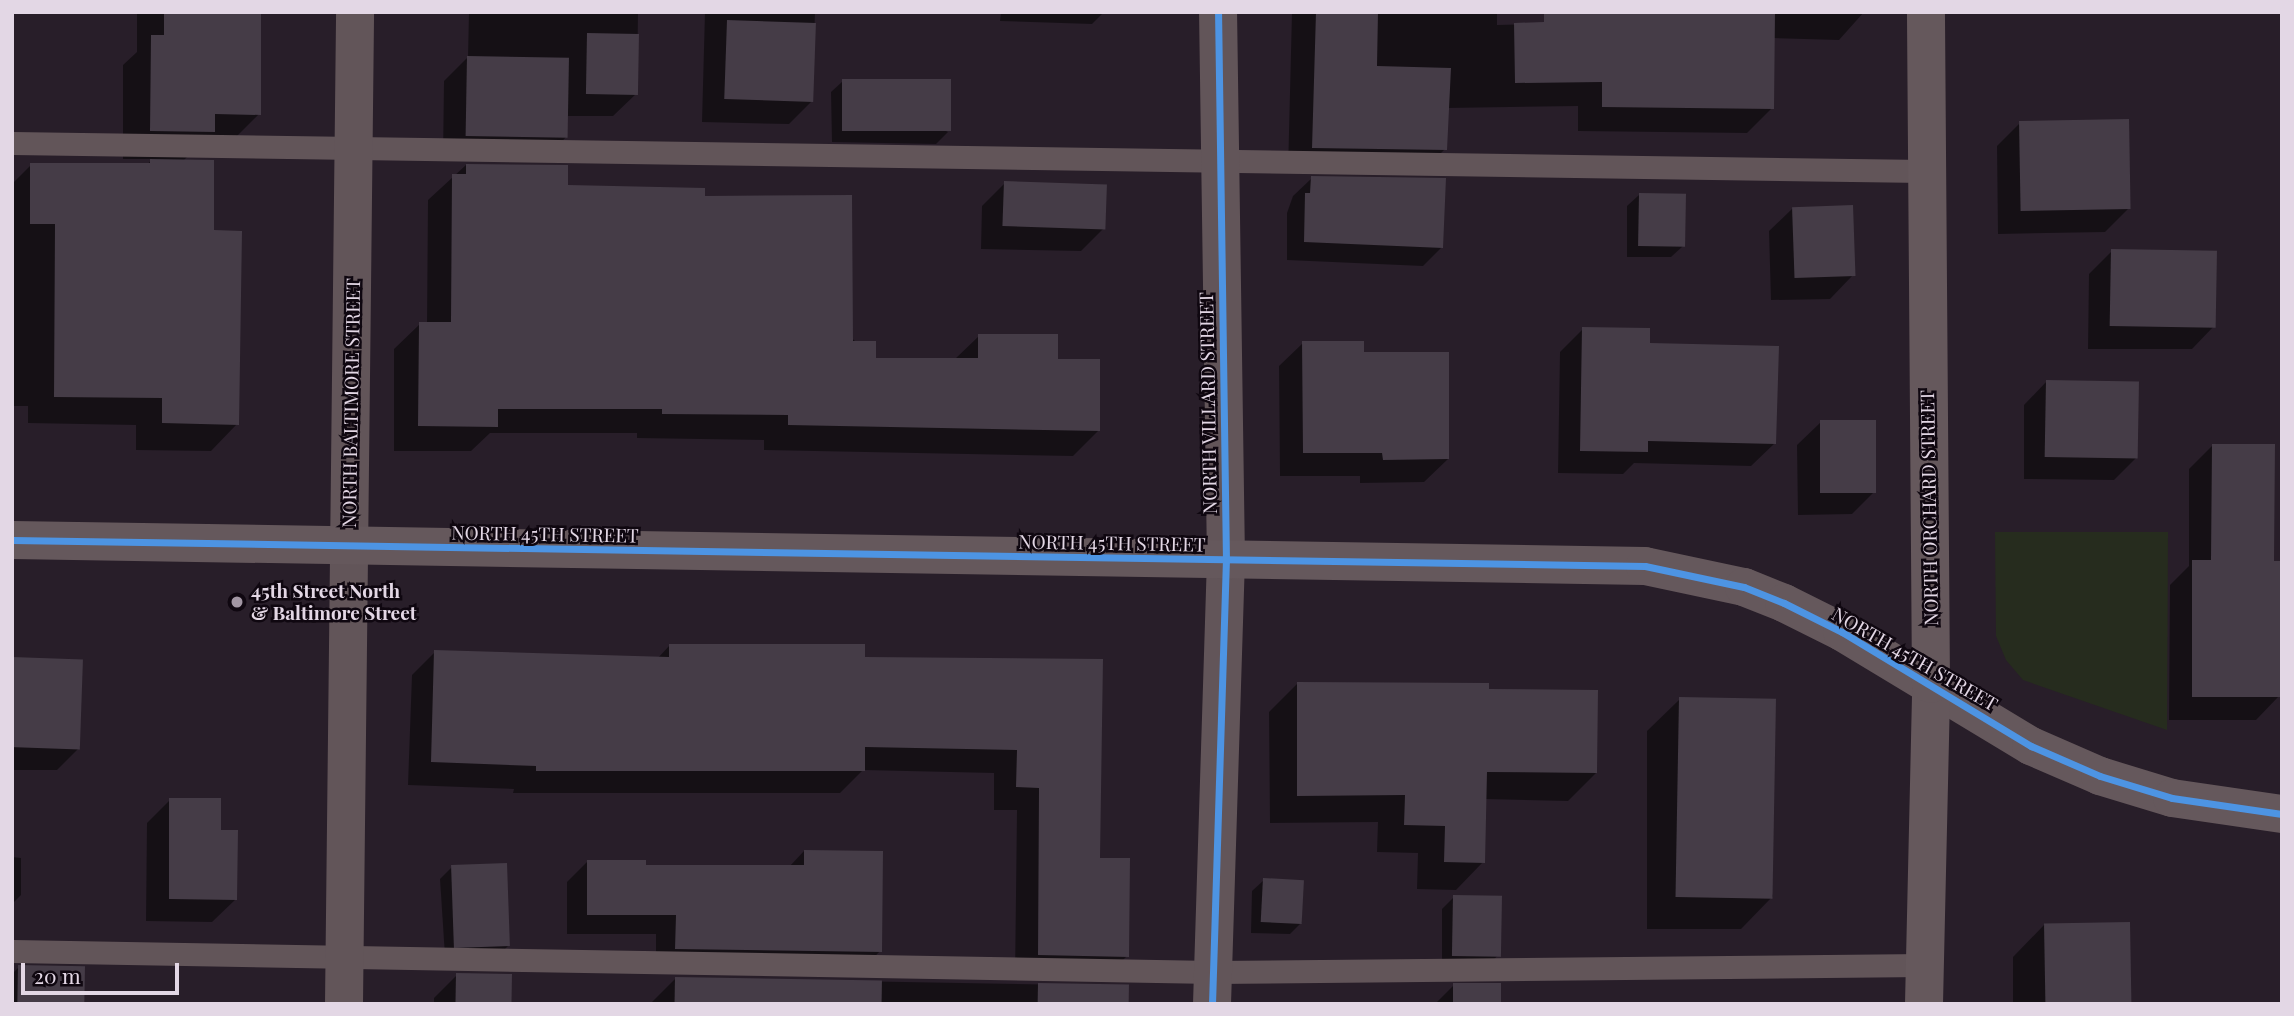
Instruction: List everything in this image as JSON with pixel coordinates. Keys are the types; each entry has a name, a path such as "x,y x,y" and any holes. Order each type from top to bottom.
{"street":[{"name":"NORTH BALTIMORE STREET","path":"344,1004 355,12"},
{"name":"NORTH VILLARD STREET","path":"1213,988 1226,561 1218,12"},
{"name":"NORTH ORCHARD STREET","path":"1924,1004 1931,684 1925,171 1926,12"},
{"name":"NORTH 45TH STREET","path":"12,540 1645,566 1693,574 1784,603 1931,684 2031,746 2100,776 2172,798 2282,814"}],"lane":[{"path":"12,144 1925,171"},
{"path":"12,951 345,957 1213,988 1924,965"}],"green space":[{"path":"1995,532 2168,532 2167,730 2023,680 2006,660 1996,636"}],"building":[{"path":"164,12 261,12 261,115 215,114 215,132 150,131 151,35 164,35"},
{"path":"1316,12 1378,12 1377,66 1451,68 1447,150 1312,148"},
{"path":"1544,12 1775,12 1774,109 1602,107 1602,82 1515,83 1514,23 1544,22"},
{"path":"727,20 816,23 813,102 724,99"},
{"path":"587,33 639,34 638,95 586,94"},
{"path":"467,56 569,58 568,138 466,136"},
{"path":"842,79 951,79 951,131 842,131"},
{"path":"2129,119 2131,209 2021,211 2019,121"},
{"path":"150,159 214,160 214,230 242,231 239,425 162,423 162,398 54,397 55,224 30,224 30,163 150,163"},
{"path":"466,164 568,165 568,185 705,188 705,196 852,195 853,341 876,341 876,358 978,358 978,334 1058,334 1058,359 1100,359 1100,431 788,425 788,415 662,414 662,409 498,409 498,427 418,426 419,322 451,322 452,174 466,174"},
{"path":"1311,176 1446,178 1443,248 1304,242 1305,193 1310,193"},
{"path":"1004,181 1107,185 1105,230 1002,226"},
{"path":"1639,193 1686,194 1685,247 1638,246"},
{"path":"1853,205 1855,276 1795,278 1792,207"},
{"path":"2111,249 2217,251 2216,328 2110,326"},
{"path":"1582,327 1650,328 1650,343 1779,346 1776,444 1648,441 1648,452 1580,451"},
{"path":"1302,341 1364,341 1364,352 1449,352 1449,459 1383,460 1382,453 1303,453"},
{"path":"2046,380 2139,382 2138,459 2045,457"},
{"path":"1820,420 1876,420 1876,493 1820,493"},
{"path":"2212,444 2275,444 2274,561 2282,561 2281,697 2192,697 2192,560 2211,560"},
{"path":"669,644 865,644 865,657 1103,659 1100,858 1130,858 1129,957 1038,955 1039,788 1016,787 1017,750 865,747 865,771 536,771 536,766 431,762 434,650 669,657"},
{"path":"12,657 83,659 80,749 12,747"},
{"path":"1297,682 1489,683 1489,689 1598,690 1597,773 1487,772 1485,863 1444,862 1445,826 1404,825 1405,795 1297,796"},
{"path":"1679,697 1776,699 1772,899 1676,897"},
{"path":"169,798 221,798 221,830 238,830 237,900 169,899"},
{"path":"804,850 883,851 882,952 675,949 676,915 587,915 587,860 646,860 646,865 804,865"},
{"path":"507,863 510,946 454,948 451,865"},
{"path":"1263,878 1304,880 1302,924 1261,922"},
{"path":"1453,895 1502,896 1501,957 1452,956"},
{"path":"2130,922 2131,1004 2045,1004 2044,924"},
{"path":"18,965 85,966 84,1004 17,1004"},
{"path":"456,973 512,974 511,1004 455,1004"},
{"path":"675,977 882,981 882,1004 675,1004"},
{"path":"1038,983 1129,985 1129,1004 1038,1004"},
{"path":"1453,983 1501,983 1501,1004 1453,1004"}],"cycle path":[{"path":"1212,1004 1226,561 1218,12"},
{"path":"12,540 1645,566 1744,587 1784,603 1842,632 2031,746 2100,776 2172,798 2282,814"}],"place":[{"name":"45th Street North & Baltimore Street","path":"237,602"}]}
